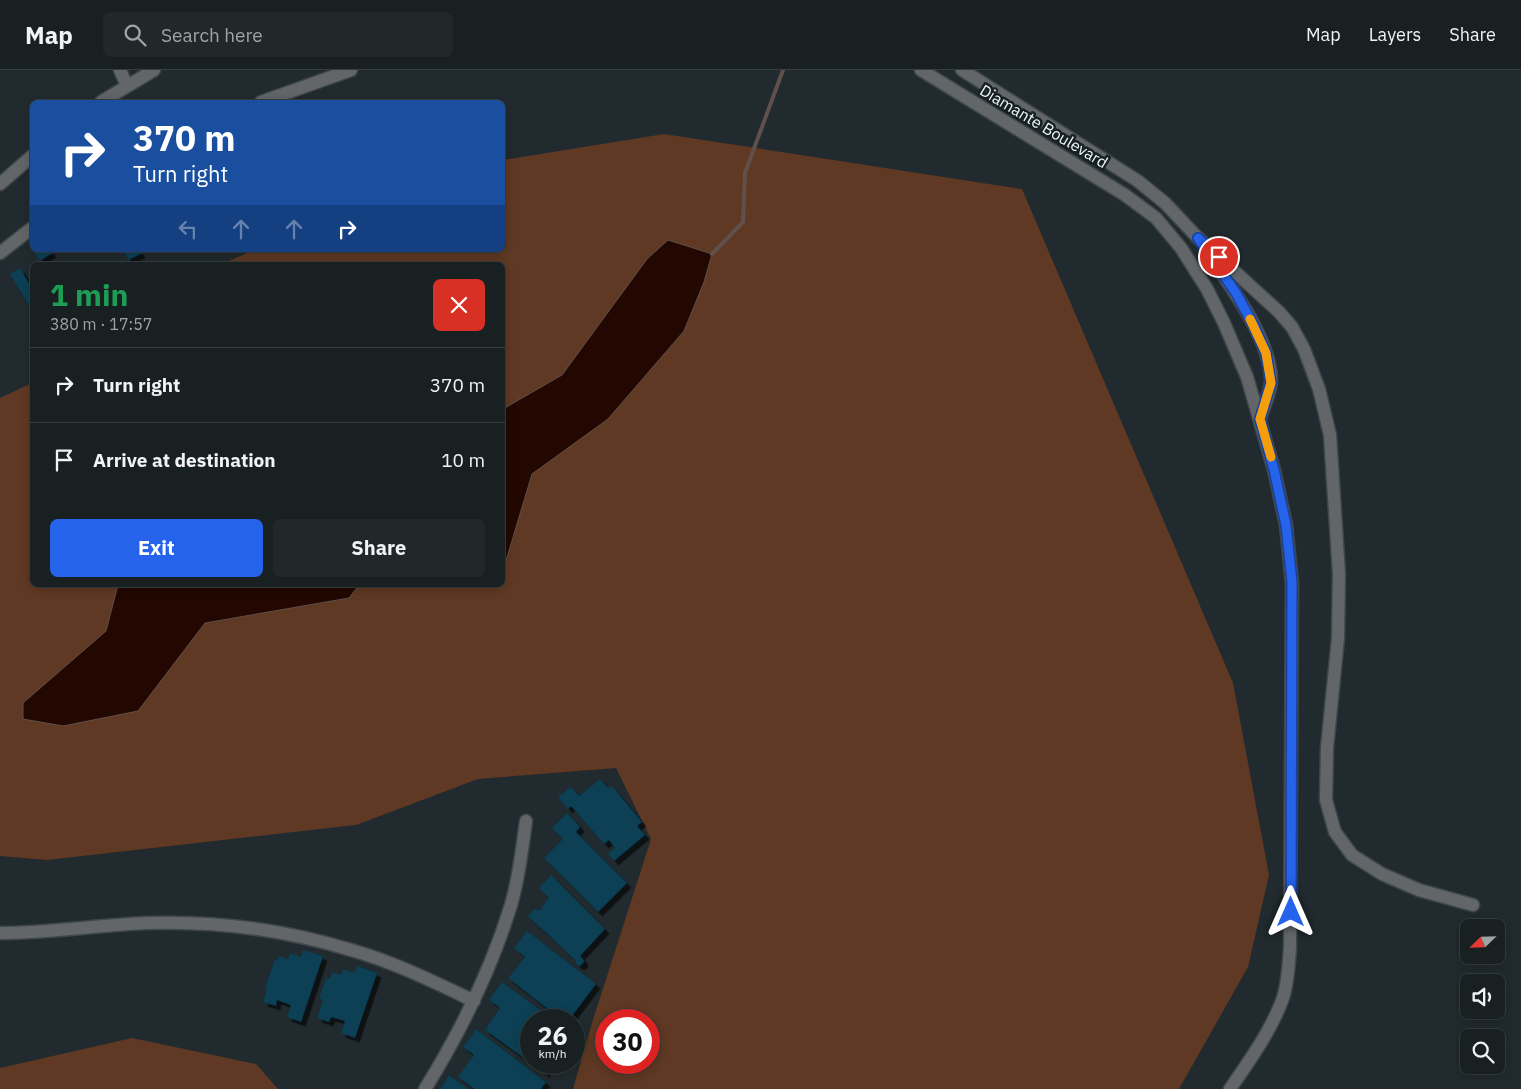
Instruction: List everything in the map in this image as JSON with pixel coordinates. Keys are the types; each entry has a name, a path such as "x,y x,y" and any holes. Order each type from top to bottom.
{"street":[{"path":"120,70 128,86"},
{"path":"104,100 154,70"},
{"path":"267,100 351,70"},
{"name":"Diamante Boulevard","path":"921,70 1125,195 1156,218 1181,248 1207,289 1247,377 1260,419 1286,525 1292,582 1290,947 1284,996 1272,1025 1230,1089"},
{"path":"962,70 1138,181 1165,202 1198,238 1279,312 1292,327 1312,366 1325,408 1330,435 1340,606 1327,748 1326,800 1335,832 1352,855 1382,874 1419,890 1473,905"},
{"path":"0,184 30,158"},
{"path":"0,253 30,230"},
{"path":"1198,238 1236,293 1266,353 1271,383 1260,419"},
{"path":"425,1089 450,1049 474,1001 512,903 526,821"},
{"path":"0,933 148,923 212,924 258,929 352,950 424,977 474,1001"}],"shaded area":[{"path":"664,134 1022,189 1233,683 1269,875 1248,967 1179,1089 573,1089 577,1074 585,1074 585,1047 595,1014 595,1074 660,1074 660,1009 596,1009 651,839 616,768 478,779 356,825 47,860 0,856 0,398 30,384 30,587 505,587 505,262 227,262 249,252 505,252 505,160"},
{"path":"668,240 712,254 704,282 684,331 608,419 532,474 505,564 505,408 562,375 647,259"},
{"path":"117,587 357,587 349,598 205,623 138,711 63,726 23,719 23,703 106,631"},
{"path":"132,1038 256,1064 278,1089 0,1089 0,1068"}],"building":[{"path":"34,252 51,252 52,253 40,261"},
{"path":"124,252 140,252 141,254 128,260"},
{"path":"20,268 30,285 30,307 10,274"},
{"path":"600,779 608,788 612,786 642,822 637,826 645,835 614,861 608,854 615,848 609,840 604,844 571,806 568,809 558,797 571,787 579,796"},
{"path":"567,813 580,827 576,832 627,883 598,912 544,858 563,839 552,828"},
{"path":"551,875 605,929 580,956 584,962 580,966 528,916 535,908 539,911 549,898 539,888"},
{"path":"527,931 596,984 577,1009 548,1009 508,978 525,957 514,948"},
{"path":"303,950 323,956 301,1022 287,1017 291,1005 277,1000 276,1006 263,1002 267,989 265,988 275,959 277,960 279,956 288,959 290,953 301,957"},
{"path":"357,966 377,973 355,1038 341,1033 345,1021 331,1017 329,1022 317,1018 323,1000 319,999 326,978 330,979 332,972 341,975 343,969 354,973"},
{"path":"502,982 539,1009 520,1009 520,1055 485,1030 500,1008 489,1000"},
{"path":"476,1029 520,1062 520,1074 535,1074 546,1082 541,1089 474,1089 458,1077 474,1055 463,1047"},
{"path":"449,1075 468,1089 440,1089"}],"waterway":[{"path":"712,254 743,222 745,173 783,70"}],"slow traffic":[{"path":"1250,319 1266,353 1271,383 1260,419 1271,457"}],"route":[{"path":"1219,257 1198,238 1236,293 1254,326 1266,353 1271,383 1260,419 1286,525 1292,582 1291,912"}]}
